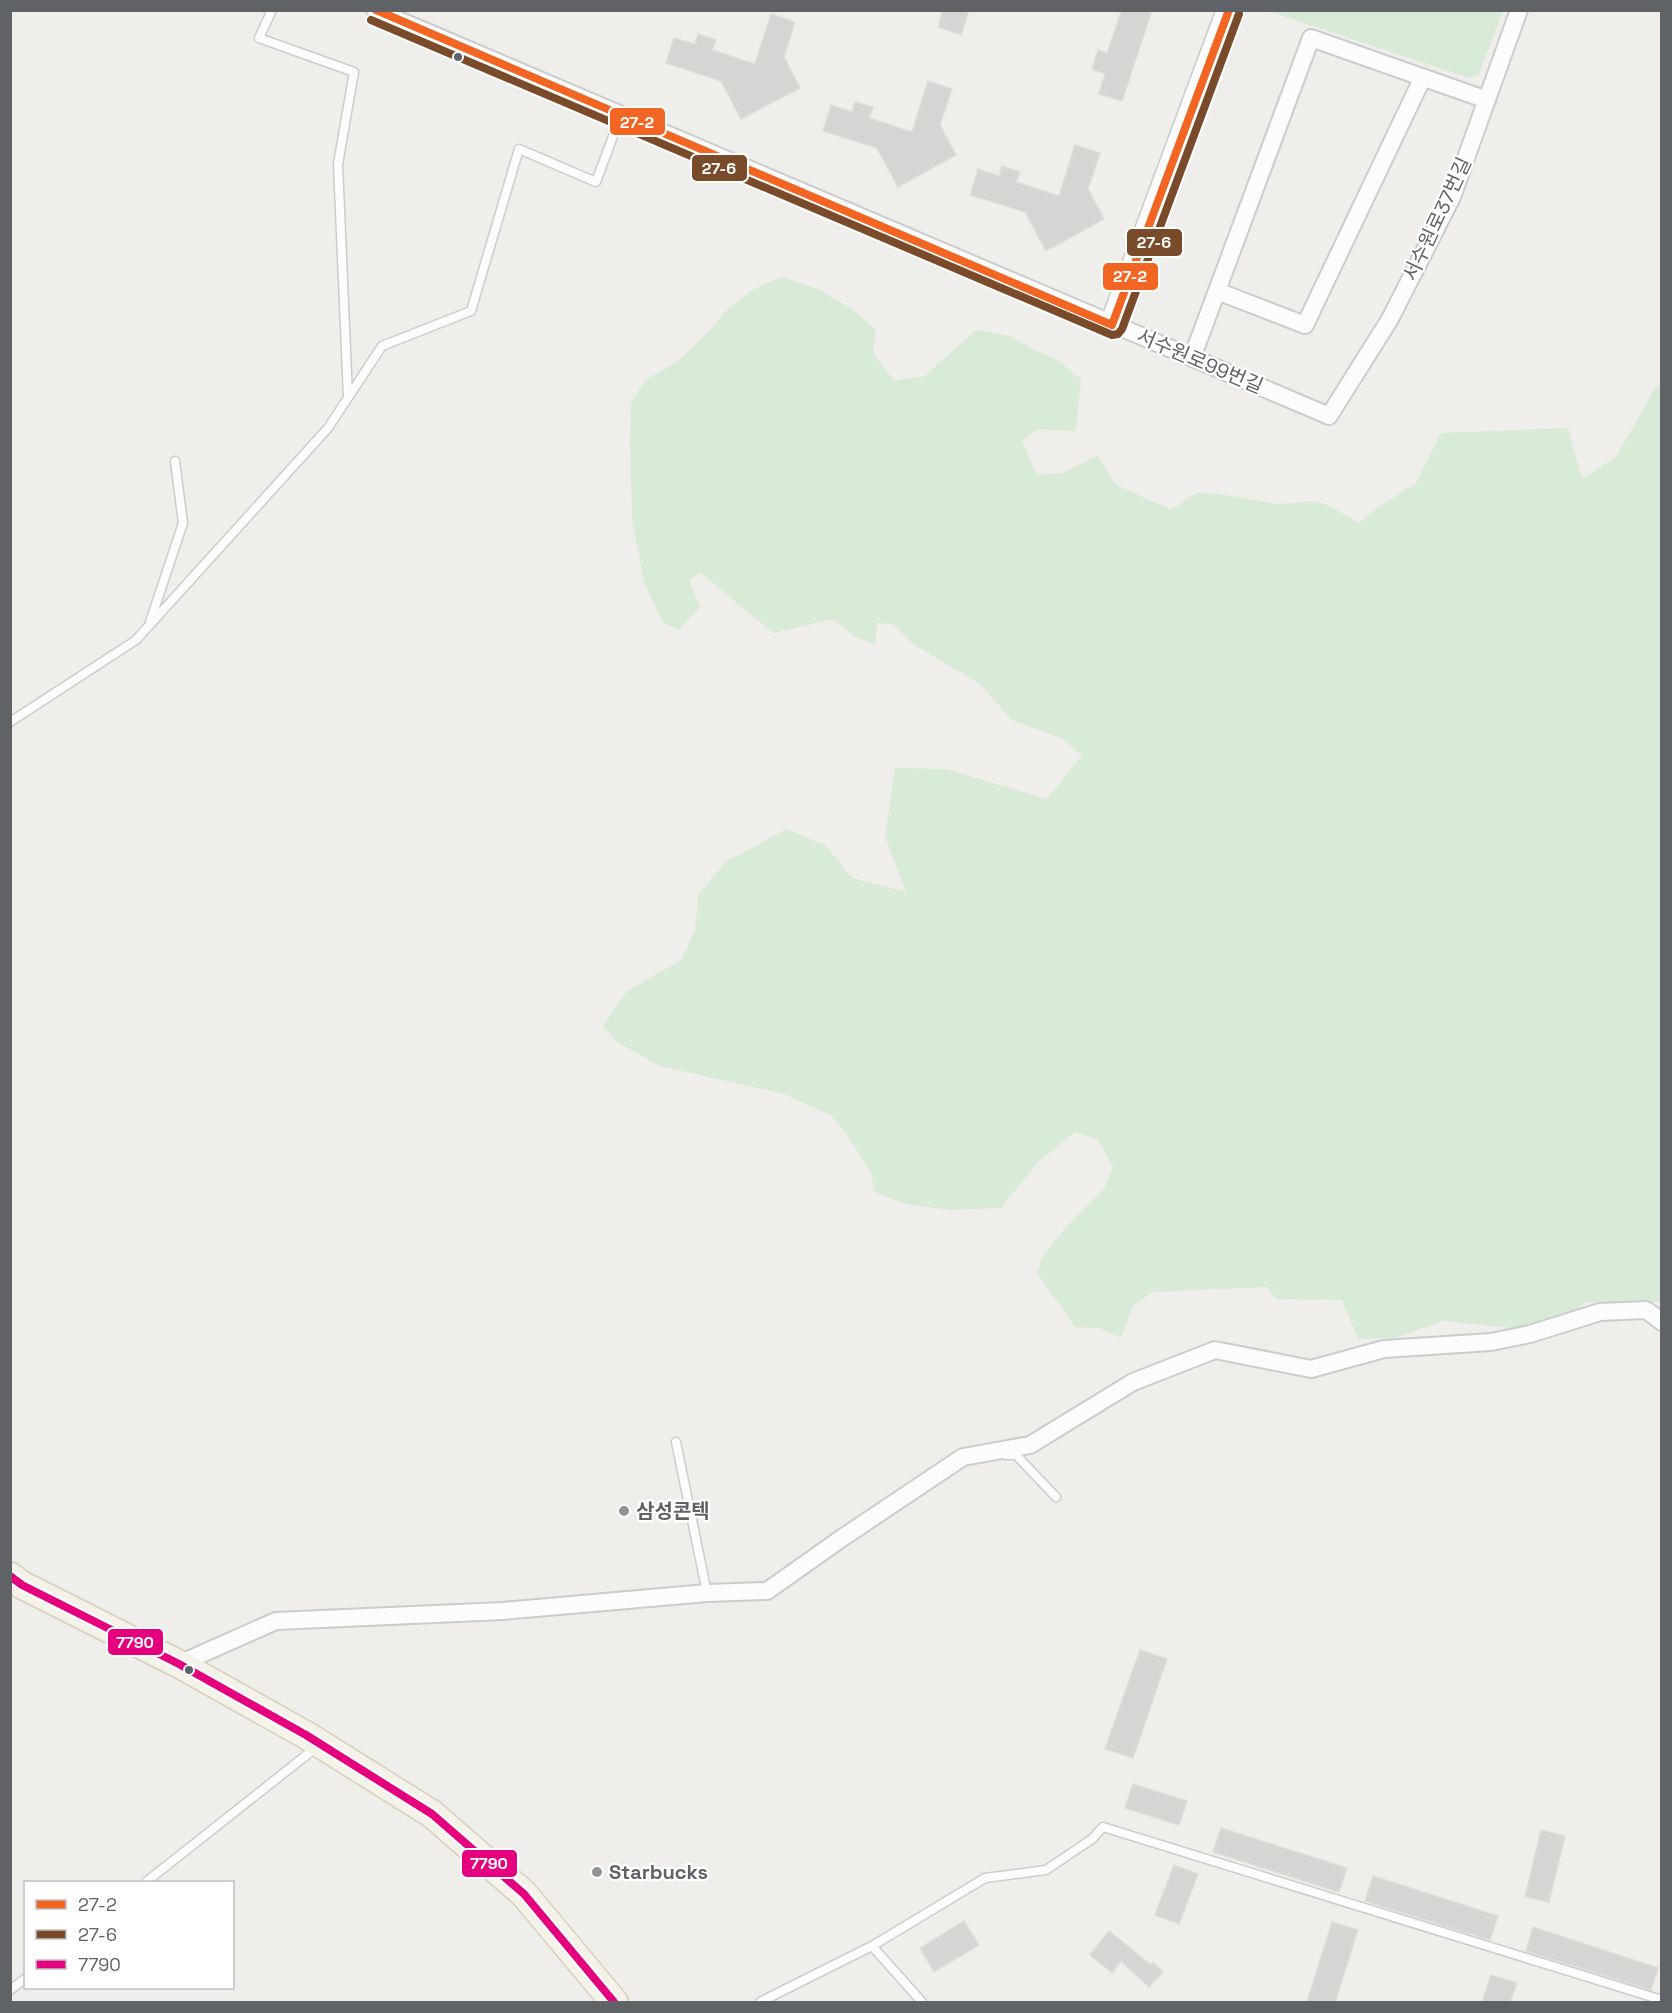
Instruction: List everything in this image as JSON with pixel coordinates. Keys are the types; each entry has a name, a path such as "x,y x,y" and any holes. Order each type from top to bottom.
{"main road":[{"path":"10,1576 22,1585 179,1664 320,1744 432,1814 524,1894 614,2002"}],"street":[{"name":"서수원로99번길","path":"375,10 1329,416"},
{"path":"1112,325 1229,10"},
{"name":"서수원로37번길","path":"1329,416 1390,319 1452,197 1519,10"},
{"path":"1192,358 1311,38 1487,100"},
{"path":"1217,291 1305,325 1423,77"},
{"path":"179,1664 276,1621 503,1611 707,1593 767,1591 963,1457 1030,1445 1133,1382 1215,1350 1311,1369 1384,1348 1491,1342 1530,1334 1600,1312 1646,1310 1662,1322"}],"lane":[{"path":"272,10 259,38 354,72 338,164 348,397"},
{"path":"10,722 136,640 328,428 382,346 471,311 519,149 596,182 621,115"},
{"path":"148,626 183,523 175,460"},
{"path":"676,1442 707,1593"},
{"path":"963,1457 1016,1455 1056,1497"},
{"path":"147,1881 320,1744"},
{"path":"760,2002 872,1946 985,1878 1046,1870 1092,1839 1103,1827 1662,2000"},
{"path":"872,1946 922,2002"},
{"path":"10,1990 24,1980"}],"green space":[{"path":"1268,11 1503,11 1479,74 1469,78"},
{"path":"781,277 816,288 852,309 876,330 873,353 894,381 925,376 976,330 1011,336 1030,348 1054,358 1081,379 1076,431 1038,429 1022,441 1037,475 1061,473 1098,456 1115,484 1171,510 1196,493 1220,494 1277,504 1313,501 1328,505 1359,523 1416,483 1441,433 1568,428 1582,479 1616,457 1657,385 1661,385 1661,1302 1584,1302 1573,1317 1514,1328 1443,1321 1396,1338 1358,1339 1342,1300 1276,1299 1267,1287 1152,1292 1133,1306 1121,1338 1099,1328 1075,1327 1037,1273 1043,1255 1104,1189 1113,1167 1098,1140 1075,1132 1038,1162 1001,1208 950,1210 905,1204 875,1192 870,1171 846,1133 830,1115 784,1094 660,1066 615,1041 603,1025 627,991 681,960 695,931 698,895 726,862 786,829 825,845 852,878 906,892 885,837 895,768 946,769 1047,799 1082,755 1061,738 1012,720 981,685 912,643 893,624 877,623 875,645 854,636 833,619 773,633 700,572 689,580 700,607 679,630 663,623 644,582 632,519 631,403 645,380 677,362 727,310 754,289"}],"building":[{"path":"943,10 969,10 961,35 938,27"},
{"path":"1122,10 1152,10 1122,101 1099,94 1105,74 1092,69 1098,50 1107,53"},
{"path":"771,14 795,22 784,57 800,88 741,119 721,81 666,63 674,38 695,44 698,34 716,40 712,50 755,64"},
{"path":"928,81 952,89 940,125 956,155 898,187 877,148 823,131 831,105 852,112 855,102 873,107 869,118 912,132"},
{"path":"1075,145 1100,153 1088,189 1104,219 1046,251 1025,212 970,195 978,169 999,176 1002,166 1020,172 1016,182 1059,196"},
{"path":"1140,1650 1167,1659 1133,1758 1105,1749"},
{"path":"1133,1784 1187,1801 1179,1825 1125,1808"},
{"path":"1221,1828 1347,1868 1339,1892 1213,1852"},
{"path":"1541,1830 1565,1836 1549,1902 1525,1897"},
{"path":"1174,1865 1198,1874 1179,1924 1155,1915"},
{"path":"1373,1876 1498,1916 1490,1940 1365,1901"},
{"path":"964,1921 979,1945 934,1972 920,1948"},
{"path":"1332,1922 1358,1930 1335,2002 1307,2002"},
{"path":"1533,1927 1658,1968 1651,1990 1526,1951"},
{"path":"1109,1931 1151,1965 1153,1962 1163,1972 1149,1987 1121,1961 1112,1973 1090,1955"},
{"path":"1491,1975 1517,1983 1510,2002 1482,2002"}],"transit line":[{"name":"27-2","path":"376,10 1112,325 1229,10"},
{"name":"27-6","path":"371,20 1112,335 1118,334 1122,329 1239,14"},
{"name":"7790","path":"10,1576 22,1585 179,1664 306,1735 432,1814 524,1894 614,2002"}],"place":[{"name":"삼성콘텍","path":"624,1511"},
{"name":"Starbucks","path":"597,1872"}]}
